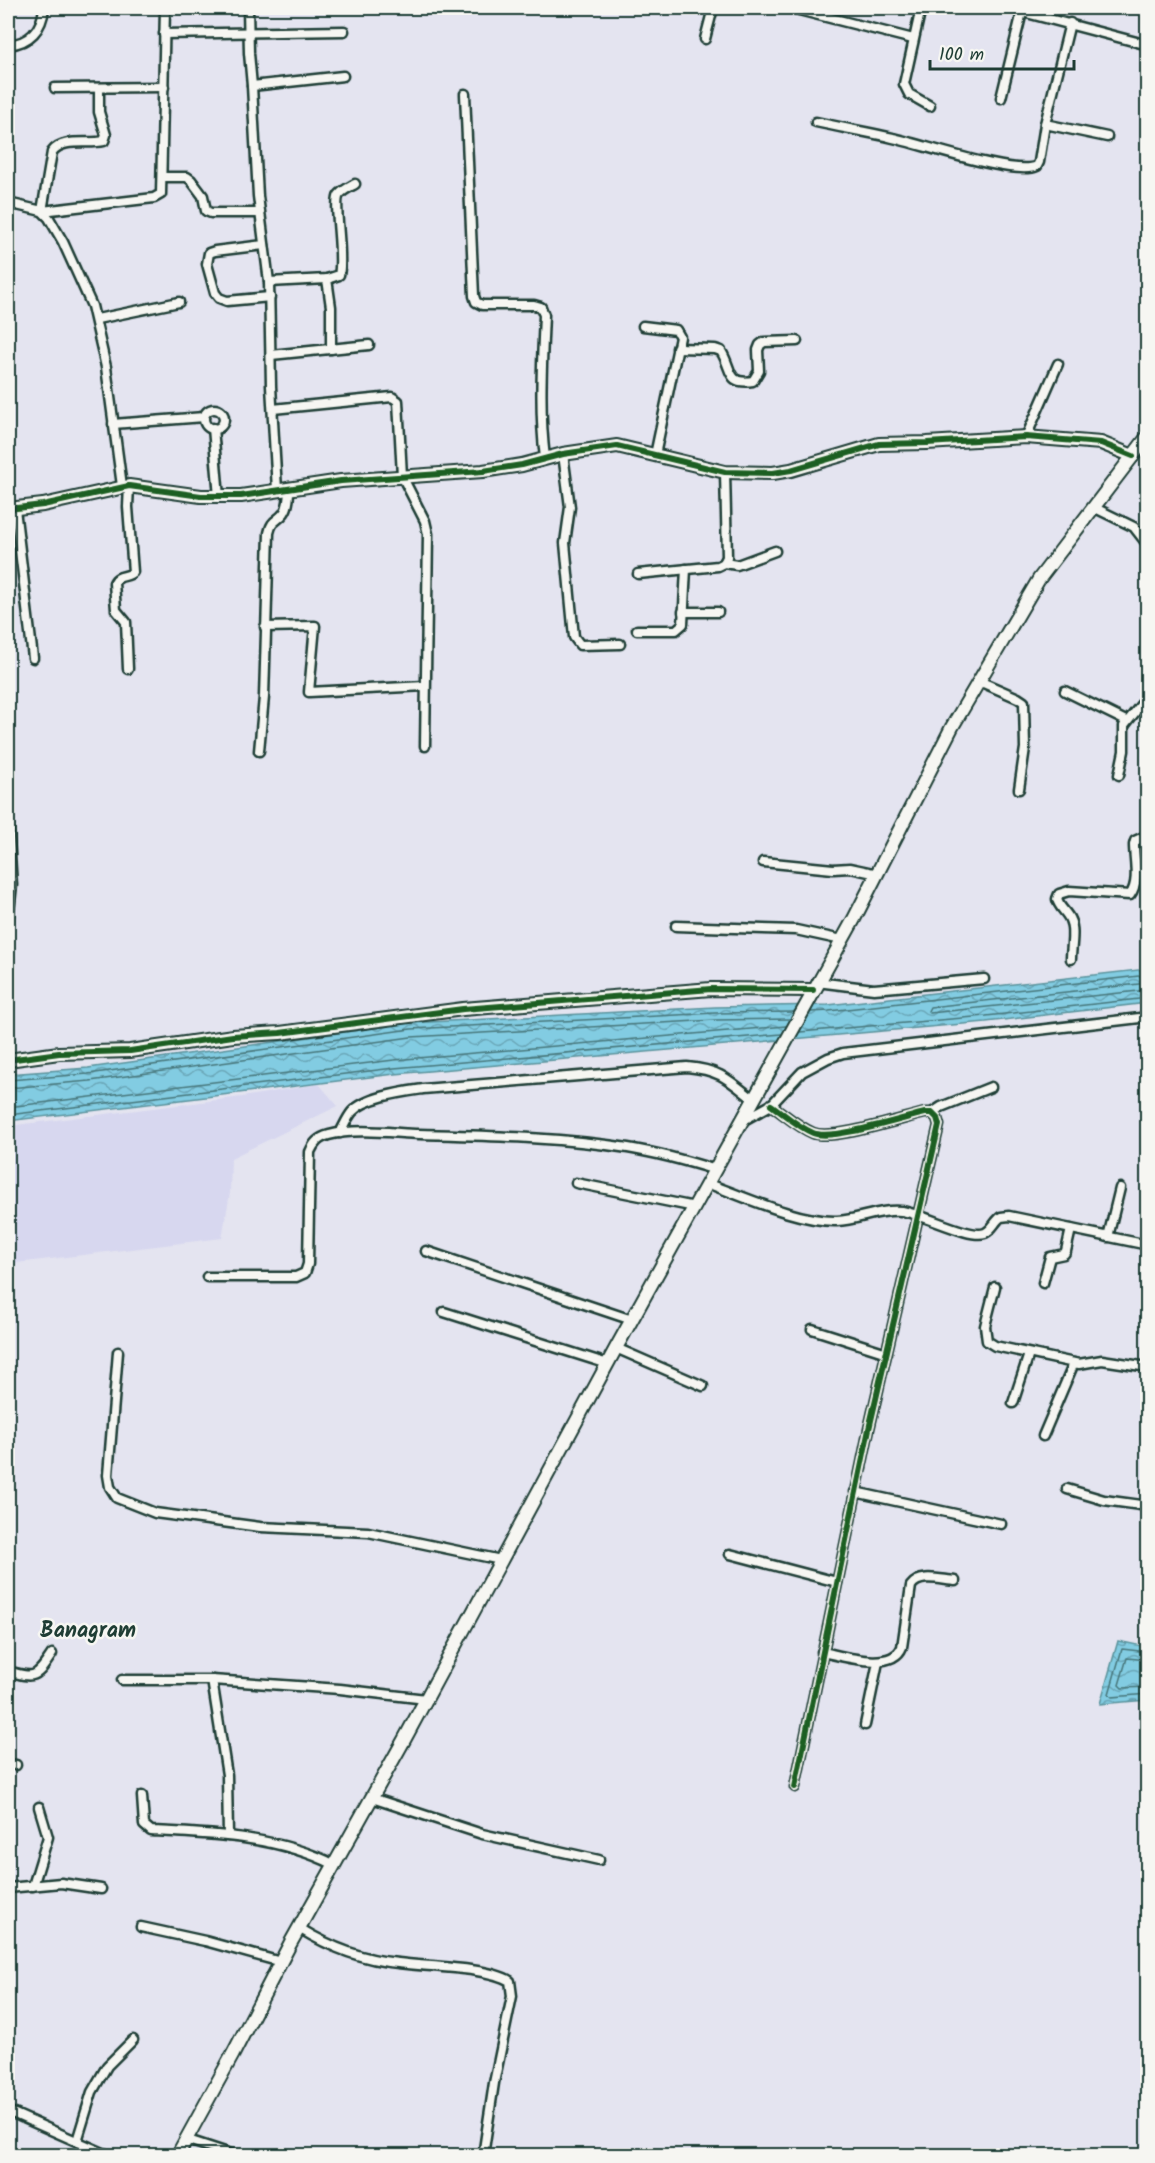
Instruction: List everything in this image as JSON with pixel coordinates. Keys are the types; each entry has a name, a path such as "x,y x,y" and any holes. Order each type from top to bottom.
{"main road":[{"path":"177,2156 616,1348 878,874 952,727 1039,579 1148,436"},
{"path":"11,509 43,505 125,486 219,497 402,476 483,471 522,465 563,454 616,446 725,472 773,473 791,470 879,444 1026,437 1101,443 1133,456"},
{"path":"8,1060 59,1053 130,1051 233,1036 280,1033 463,1009 711,989 813,990"}],"street":[{"path":"8,45 28,39 42,21 44,8"},
{"path":"8,203 42,211 154,198 161,194 165,8"},
{"path":"248,8 259,213 270,297 273,409 283,489 288,505 284,513 271,524 269,532 264,697 259,751"},
{"path":"705,39 713,8"},
{"path":"791,8 913,39"},
{"path":"921,8 904,84 909,94 930,106"},
{"path":"1008,8 1022,9 1148,45"},
{"path":"1001,98 1022,9"},
{"path":"816,122 895,138 992,164 1031,170 1039,162 1045,124 1070,23"},
{"path":"164,34 344,31"},
{"path":"252,86 343,76"},
{"path":"55,88 164,87"},
{"path":"42,211 52,152 56,147 63,144 104,141 106,135 99,112 99,88"},
{"path":"465,93 474,296 476,302 482,305 541,307 544,315 541,381 545,458"},
{"path":"1045,124 1107,137"},
{"path":"162,177 187,177 203,196 206,211 211,213 259,213"},
{"path":"269,282 327,279 339,275 341,243 337,197 355,184"},
{"path":"42,211 49,218 63,242 97,319 128,507 133,572 130,575 119,577 114,583 116,610 126,622 128,669"},
{"path":"264,245 215,251 209,253 207,264 215,293 219,298 227,300 270,297"},
{"path":"327,279 331,308 331,349"},
{"path":"97,319 179,302"},
{"path":"643,326 676,330 680,337 655,455"},
{"path":"677,348 721,351 733,378 741,383 753,381 757,376 760,345 764,342 796,341"},
{"path":"271,355 369,345"},
{"path":"1026,437 1058,364"},
{"path":"273,409 396,398 398,401 402,476 425,521 428,534 424,746"},
{"path":"113,424 204,417 210,409 217,409 222,413 223,422 219,427 213,428 207,426 204,417"},
{"path":"213,428 219,497"},
{"path":"563,454 570,507 565,543 574,637 580,645 620,644"},
{"path":"724,563 727,557 725,472"},
{"path":"1093,507 1134,527 1148,545"},
{"path":"11,509 33,658"},
{"path":"638,573 718,566 724,563 737,565 775,551"},
{"path":"637,630 675,630 683,624 686,569"},
{"path":"683,612 718,612"},
{"path":"265,627 315,626 309,692 425,686"},
{"path":"979,681 1024,702 1025,748 1019,789"},
{"path":"1065,691 1126,721"},
{"path":"1119,774 1124,751 1123,732 1126,721 1148,696"},
{"path":"8,823 10,886 8,922"},
{"path":"1071,959 1071,923 1067,913 1058,904 1059,894 1069,891 1130,895 1134,890 1135,841 1148,835"},
{"path":"763,862 850,868 878,874"},
{"path":"676,926 796,930 842,940"},
{"path":"813,990 874,989 984,979"},
{"path":"741,1121 771,1105 802,1072 843,1053 1148,1017"},
{"path":"340,1133 353,1111 364,1104 393,1094 435,1088 687,1067 708,1069 725,1077 753,1099"},
{"path":"771,1105 806,1130 823,1136 932,1113 941,1107 991,1087"},
{"path":"795,1787 855,1492 938,1134 937,1118 932,1113"},
{"path":"207,1277 296,1277 305,1273 308,1264 309,1152 314,1142 340,1133 552,1138 628,1148 716,1170"},
{"path":"576,1183 695,1208"},
{"path":"708,1184 776,1209 828,1221 902,1211 983,1234 989,1231 996,1220 1009,1216 1148,1245"},
{"path":"1108,1237 1120,1188"},
{"path":"1043,1283 1050,1257 1061,1255 1066,1251 1071,1229"},
{"path":"426,1251 632,1320"},
{"path":"995,1287 985,1326 987,1341 995,1346 1079,1365 1102,1360 1148,1367"},
{"path":"444,1312 608,1364"},
{"path":"812,1329 887,1353"},
{"path":"616,1348 703,1386"},
{"path":"118,1352 108,1475 110,1487 117,1498 155,1513 178,1517 261,1527 368,1532 501,1560"},
{"path":"1013,1403 1029,1354"},
{"path":"1043,1436 1074,1363"},
{"path":"1068,1489 1104,1500 1148,1506"},
{"path":"855,1492 1001,1524"},
{"path":"730,1554 837,1582"},
{"path":"822,1653 878,1662 892,1658 899,1654 902,1647 911,1586 914,1582 927,1578 955,1581"},
{"path":"8,1671 28,1677 35,1676 52,1654"},
{"path":"865,1725 878,1662"},
{"path":"122,1680 212,1680 426,1698"},
{"path":"212,1680 226,1775 228,1836"},
{"path":"142,1796 144,1825 151,1831 253,1839 296,1850 335,1865"},
{"path":"372,1798 490,1836 599,1860"},
{"path":"33,1886 48,1837 39,1807"},
{"path":"8,1888 71,1884 101,1889"},
{"path":"141,1927 205,1941 281,1962"},
{"path":"299,1928 330,1945 377,1960 467,1970 504,1977 510,1981 512,1996 494,2083 483,2156"},
{"path":"77,2140 92,2092 107,2066 133,2040"},
{"path":"8,2111 110,2156"},
{"path":"185,2139 237,2156"}],"shaded area":[{"path":"319,1084 338,1106 231,1158 230,1193 222,1238 17,1263 8,1266 8,1126 242,1097"}],"water":[{"path":"1147,969 1147,1003 986,1022 395,1074 8,1121 8,1074 88,1068 410,1023 715,1007 828,1005"},
{"path":"1118,1641 1147,1647 1147,1700 1100,1704"}],"cycle path":[{"path":"8,509 43,505 129,486 201,496 241,496 341,481 483,471 522,465 563,454 617,446 725,472 773,473 791,470 879,444 1026,437 1101,443 1133,456"},
{"path":"8,1060 59,1053 130,1051 233,1036 280,1033 463,1009 711,989 813,990"},
{"path":"771,1105 802,1127 822,1135 851,1132 925,1113 932,1113 939,1125 869,1429 795,1787"}],"district":[{"name":"Banagram","path":"88,1631"}]}
